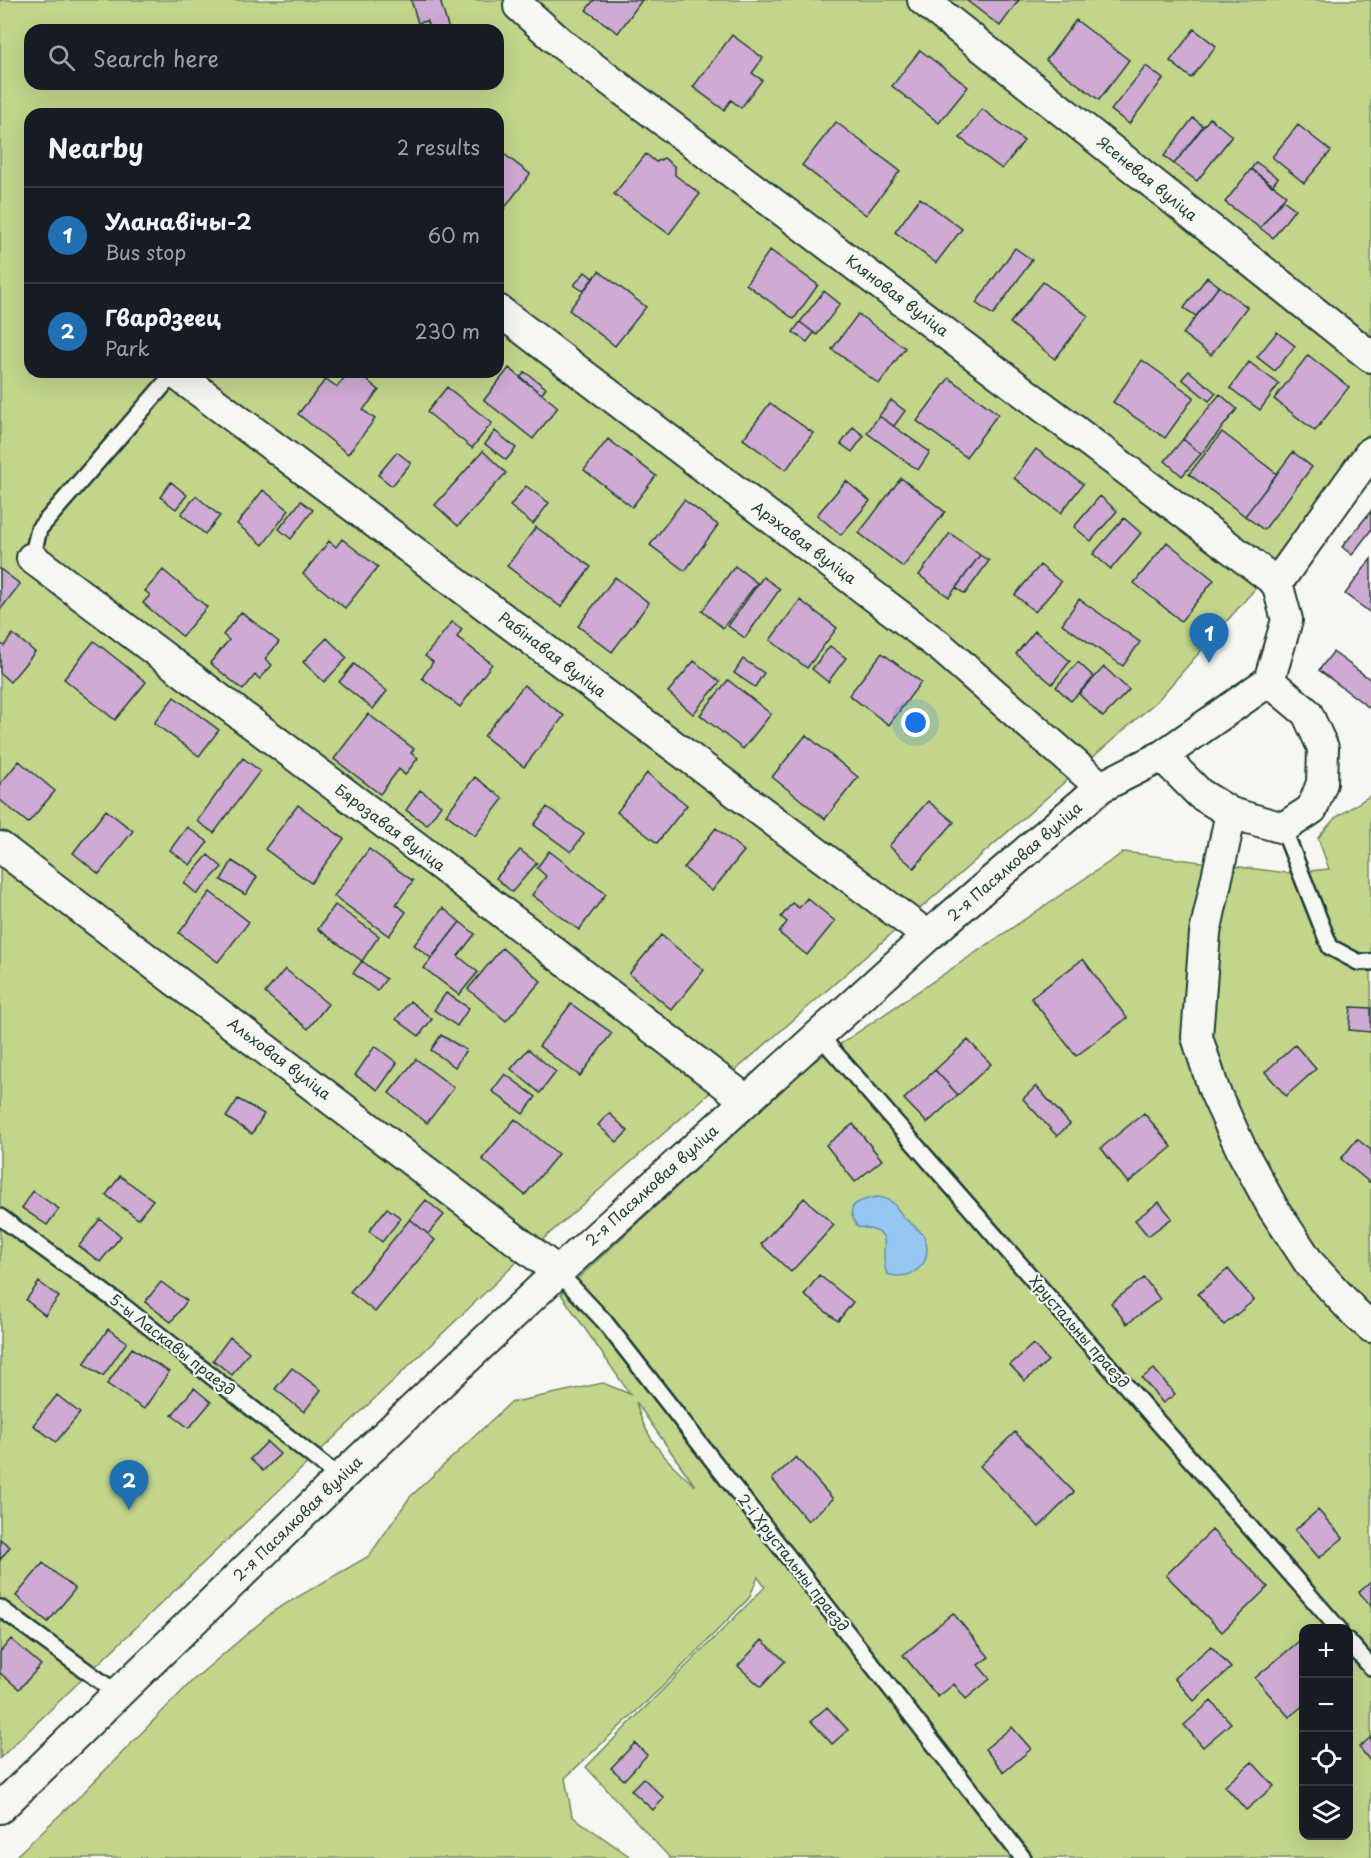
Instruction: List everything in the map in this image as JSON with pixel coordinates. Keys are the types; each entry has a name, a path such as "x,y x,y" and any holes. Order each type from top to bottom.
{"street":[{"name":"Ясеневая вуліца","path":"923,0 1371,357"},
{"name":"Кляновая вуліца","path":"517,3 572,52 1277,583"},
{"name":"Арэхавая вуліца","path":"504,315 942,648 1101,787"},
{"name":"Рабінавая вуліца","path":"183,378 928,936"},
{"path":"1162,756 1200,794 1231,813 1283,828 1312,809 1322,783 1323,748 1307,713 1269,681 1287,620 1277,583 1371,452"},
{"name":"Бярозавая вуліца","path":"32,558 451,873 746,1100"},
{"name":"2-я Пасялковая вуліца","path":"0,1808 340,1478 558,1272 928,936 1101,787 1162,756 1269,681"},
{"path":"1231,813 1205,933 1197,1037 1214,1090 1273,1208 1310,1264 1371,1327"},
{"name":"Альховая вуліца","path":"0,848 558,1272"}],"lane":[{"path":"32,558 39,529 170,378"},
{"path":"1283,828 1330,947 1358,962 1371,962"},
{"name":"Хрустальны праезд","path":"820,1036 1334,1624"},
{"name":"5-ы Ласкавы праезд","path":"0,1217 123,1306 340,1478"},
{"name":"2-і Хрустальны праезд","path":"558,1272 604,1322 1023,1858"},
{"path":"0,1608 118,1694"},
{"path":"1353,1647 1371,1667"}],"green space":[{"path":"0,0 1371,0 1371,456 1157,701 517,1262 0,1758"},
{"path":"1371,795 1371,1858 670,1858 586,1767 765,1587 758,1577 749,1598 661,1688 565,1778 572,1816 632,1858 14,1858 81,1795 192,1681 275,1610 369,1556 410,1497 510,1403 603,1383 630,1394 561,1294 805,1068 1124,852 1287,873 1329,869 1318,838 1335,818","holes":["636,1402 695,1486 658,1449 645,1428"]}],"water":[{"path":"878,1197 892,1203 925,1239 926,1257 923,1264 912,1273 904,1276 887,1274 884,1264 885,1242 883,1237 871,1229 858,1227 853,1220 854,1205"}],"building":[{"path":"411,0 440,0 447,24 428,24 427,21 418,23"},
{"path":"594,0 642,0 618,33 586,10"},
{"path":"966,0 1019,0 1000,26"},
{"path":"1076,20 1129,60 1099,100 1046,60"},
{"path":"1194,29 1216,46 1191,78 1170,61"},
{"path":"732,35 763,58 752,73 762,80 741,108 731,100 724,110 693,87"},
{"path":"920,50 968,87 939,123 892,86"},
{"path":"1146,66 1163,79 1129,124 1111,110"},
{"path":"982,109 1024,141 1002,169 960,138"},
{"path":"1193,118 1203,126 1174,164 1164,156"},
{"path":"1210,118 1232,136 1197,181 1174,164"},
{"path":"836,122 900,171 866,215 802,165"},
{"path":"1298,125 1331,151 1304,183 1272,157"},
{"path":"504,154 530,174 504,209"},
{"path":"646,154 656,162 664,158 675,167 675,175 700,194 669,234 614,194"},
{"path":"1256,162 1278,178 1272,186 1251,169"},
{"path":"1251,169 1286,195 1260,228 1225,202"},
{"path":"920,198 962,229 936,263 895,232"},
{"path":"1283,200 1295,209 1273,238 1260,228"},
{"path":"1015,248 1032,260 993,315 976,303"},
{"path":"770,250 818,285 794,319 746,284"},
{"path":"599,271 646,307 615,346 569,310"},
{"path":"585,272 593,278 583,291 574,285"},
{"path":"1207,277 1219,286 1196,316 1184,308"},
{"path":"1043,282 1088,316 1055,359 1010,323"},
{"path":"1219,286 1247,307 1211,355 1183,334"},
{"path":"824,291 840,304 817,335 800,322"},
{"path":"858,314 905,348 879,384 832,349"},
{"path":"800,322 814,333 807,342 793,332"},
{"path":"1277,332 1295,346 1275,371 1257,357"},
{"path":"1308,355 1349,387 1315,431 1274,399"},
{"path":"1142,360 1194,397 1165,438 1113,402"},
{"path":"1249,362 1279,384 1260,410 1230,388"},
{"path":"509,368 558,407 533,439 484,400 501,378 504,378"},
{"path":"1189,371 1216,393 1209,401 1182,379"},
{"path":"525,372 546,388 542,394 520,378"},
{"path":"344,378 364,378 379,390 363,410 375,419 348,454 298,414 326,379 337,387"},
{"path":"949,378 998,414 966,457 917,421"},
{"path":"447,387 492,423 472,448 427,412"},
{"path":"1220,394 1237,409 1201,454 1183,439"},
{"path":"891,400 905,411 894,426 879,416"},
{"path":"770,403 813,433 786,470 743,439"},
{"path":"879,416 930,452 918,470 867,433"},
{"path":"853,427 864,436 852,452 841,444"},
{"path":"495,431 516,448 506,460 485,444"},
{"path":"1222,432 1277,474 1245,516 1189,474"},
{"path":"608,439 656,476 632,507 584,470"},
{"path":"1183,439 1201,454 1182,476 1165,461"},
{"path":"1036,449 1083,484 1061,513 1014,478"},
{"path":"483,451 506,473 458,526 435,505"},
{"path":"397,452 411,463 392,486 378,475"},
{"path":"1293,452 1312,467 1264,530 1245,516"},
{"path":"901,478 945,512 903,567 859,533"},
{"path":"846,481 870,501 841,535 817,515"},
{"path":"171,482 187,495 176,509 160,497"},
{"path":"526,486 549,503 533,524 510,506"},
{"path":"263,490 289,510 263,545 237,524"},
{"path":"196,496 220,516 205,534 181,514"},
{"path":"1100,496 1117,511 1091,541 1074,527"},
{"path":"684,500 718,525 685,571 650,545"},
{"path":"301,501 313,510 291,539 279,529"},
{"path":"1371,511 1371,530 1352,555 1342,547"},
{"path":"1124,518 1141,533 1111,569 1093,554"},
{"path":"536,527 591,567 561,607 507,566"},
{"path":"950,533 980,555 949,597 919,575"},
{"path":"342,539 378,567 345,608 303,574 329,541 336,547"},
{"path":"1167,542 1214,580 1181,621 1134,583"},
{"path":"980,555 989,561 965,594 956,588"},
{"path":"1371,559 1371,613 1345,594"},
{"path":"1040,565 1061,582 1035,612 1015,595"},
{"path":"735,566 757,583 723,628 702,611"},
{"path":"0,569 20,584 0,610"},
{"path":"163,570 207,607 182,636 143,603 150,595 145,591"},
{"path":"615,577 649,603 612,652 578,626"},
{"path":"763,577 780,589 745,638 728,626"},
{"path":"1079,599 1140,642 1123,666 1062,624"},
{"path":"800,600 837,628 807,668 770,640"},
{"path":"241,612 279,642 265,659 272,665 260,679 255,675 243,690 210,663 229,640 223,635"},
{"path":"452,622 462,629 457,637 492,664 460,707 422,678 433,662 425,656"},
{"path":"1035,631 1070,661 1052,684 1016,654"},
{"path":"13,634 35,652 10,682 0,673 0,643 4,646"},
{"path":"327,638 347,658 324,682 303,662"},
{"path":"94,641 146,682 115,720 64,679"},
{"path":"830,646 846,658 828,682 812,669"},
{"path":"1333,652 1371,680 1371,709 1319,670"},
{"path":"882,653 921,682 889,725 849,695"},
{"path":"743,659 764,673 755,687 734,673"},
{"path":"694,661 720,682 693,714 668,692"},
{"path":"1078,662 1094,677 1071,701 1056,687"},
{"path":"354,664 387,691 373,709 339,682"},
{"path":"1104,667 1129,690 1103,717 1079,694"},
{"path":"728,680 771,714 743,749 700,715"},
{"path":"524,685 564,716 524,767 484,736"},
{"path":"174,697 219,730 199,756 154,723"},
{"path":"368,714 414,749 411,753 418,758 405,775 399,769 380,794 334,759"},
{"path":"806,735 858,777 825,819 772,777"},
{"path":"243,758 260,771 214,833 197,821"},
{"path":"19,761 55,791 28,823 0,800 0,784"},
{"path":"647,773 687,805 657,843 617,812"},
{"path":"475,777 503,799 475,836 446,814"},
{"path":"420,790 441,805 427,825 406,810"},
{"path":"928,801 954,822 914,868 889,846"},
{"path":"298,805 344,839 311,883 265,849"},
{"path":"547,807 584,834 571,852 534,825"},
{"path":"106,810 133,831 99,874 73,853"},
{"path":"187,827 208,842 190,865 170,850"},
{"path":"716,828 744,851 712,891 684,868"},
{"path":"369,849 413,881 396,904 406,912 389,936 334,896"},
{"path":"520,850 537,863 512,892 496,878"},
{"path":"549,851 606,894 579,930 532,895 546,876 537,868"},
{"path":"208,855 222,867 197,894 184,883"},
{"path":"232,861 257,877 246,895 221,880"},
{"path":"210,892 249,922 218,962 179,933"},
{"path":"807,898 835,921 807,955 779,933 787,922 781,917 792,903 799,908"},
{"path":"335,905 379,936 362,961 318,929"},
{"path":"443,908 460,922 431,958 414,945"},
{"path":"460,922 475,934 458,956 478,972 459,995 424,968"},
{"path":"661,935 704,970 672,1010 629,974"},
{"path":"502,948 541,981 506,1021 468,989"},
{"path":"1083,959 1127,1018 1076,1056 1031,998"},
{"path":"362,961 386,979 377,991 353,973"},
{"path":"285,969 328,1004 308,1029 265,993"},
{"path":"446,993 469,1008 457,1026 434,1010"},
{"path":"410,1001 432,1019 419,1036 396,1019"},
{"path":"571,1004 612,1033 580,1076 539,1046"},
{"path":"1351,1007 1371,1008 1371,1032 1349,1030"},
{"path":"441,1035 466,1050 455,1067 431,1050"},
{"path":"968,1040 991,1064 958,1095 935,1070"},
{"path":"1295,1045 1316,1069 1286,1096 1265,1072"},
{"path":"375,1046 397,1063 378,1090 355,1075"},
{"path":"528,1049 556,1072 540,1093 511,1069"},
{"path":"416,1059 454,1088 427,1123 389,1093"},
{"path":"935,1070 958,1095 927,1123 904,1099"},
{"path":"505,1074 536,1097 523,1114 492,1091"},
{"path":"1036,1086 1070,1124 1057,1136 1023,1099"},
{"path":"238,1099 264,1114 252,1134 226,1117"},
{"path":"609,1113 628,1131 617,1142 598,1125"},
{"path":"1144,1113 1172,1147 1128,1183 1101,1148"},
{"path":"515,1119 558,1154 525,1195 482,1159"},
{"path":"853,1124 882,1160 855,1182 826,1145"},
{"path":"1357,1139 1371,1150 1371,1180 1369,1182 1341,1159"},
{"path":"120,1176 153,1200 138,1219 106,1195"},
{"path":"33,1191 59,1209 47,1225 22,1208"},
{"path":"804,1198 834,1225 791,1272 761,1244"},
{"path":"426,1200 444,1215 428,1234 410,1219"},
{"path":"1159,1202 1172,1218 1148,1236 1135,1220"},
{"path":"387,1208 401,1218 382,1242 369,1231"},
{"path":"100,1219 121,1236 100,1262 79,1246"},
{"path":"410,1219 435,1240 375,1312 350,1292"},
{"path":"1228,1269 1254,1300 1224,1325 1198,1294"},
{"path":"819,1275 853,1302 838,1321 804,1295"},
{"path":"1144,1278 1160,1299 1127,1324 1111,1303"},
{"path":"39,1282 59,1297 45,1315 26,1300"},
{"path":"161,1282 187,1301 171,1322 145,1302"},
{"path":"108,1329 127,1342 103,1376 84,1364"},
{"path":"230,1337 249,1352 232,1375 213,1360"},
{"path":"1033,1344 1048,1361 1025,1381 1010,1365"},
{"path":"132,1348 169,1372 144,1409 107,1384"},
{"path":"292,1368 321,1390 304,1412 275,1389"},
{"path":"1154,1369 1175,1394 1163,1403 1142,1378"},
{"path":"194,1388 211,1402 189,1428 172,1415"},
{"path":"57,1395 80,1413 56,1442 33,1425"},
{"path":"1015,1432 1074,1492 1039,1527 980,1466"},
{"path":"267,1442 280,1454 263,1471 250,1459"},
{"path":"796,1457 833,1499 808,1521 772,1479"},
{"path":"1318,1510 1343,1538 1319,1558 1295,1530"},
{"path":"1212,1530 1268,1587 1222,1632 1166,1575"},
{"path":"0,1539 10,1547 0,1560"},
{"path":"43,1563 75,1589 48,1622 16,1596"},
{"path":"1371,1582 1371,1606 1359,1592"},
{"path":"953,1613 989,1657 978,1665 990,1679 966,1699 954,1684 938,1697 903,1655"},
{"path":"11,1639 41,1665 19,1689 0,1673 0,1652"},
{"path":"762,1640 785,1661 761,1687 738,1666"},
{"path":"1299,1641 1299,1709 1289,1717 1255,1678"},
{"path":"1211,1646 1231,1668 1194,1701 1174,1678"},
{"path":"1211,1701 1231,1723 1203,1747 1184,1725"},
{"path":"827,1707 848,1730 832,1744 811,1721"},
{"path":"1012,1727 1031,1749 1004,1772 985,1749"},
{"path":"1371,1737 1371,1762 1359,1747"},
{"path":"635,1743 647,1755 624,1780 611,1768"},
{"path":"1252,1762 1274,1786 1246,1810 1225,1786"},
{"path":"643,1778 664,1798 653,1810 631,1790"}],"place":[{"name":"Уланавічы-2","path":"1209,663"},
{"name":"Гвардзеец","path":"129,1510"}]}
